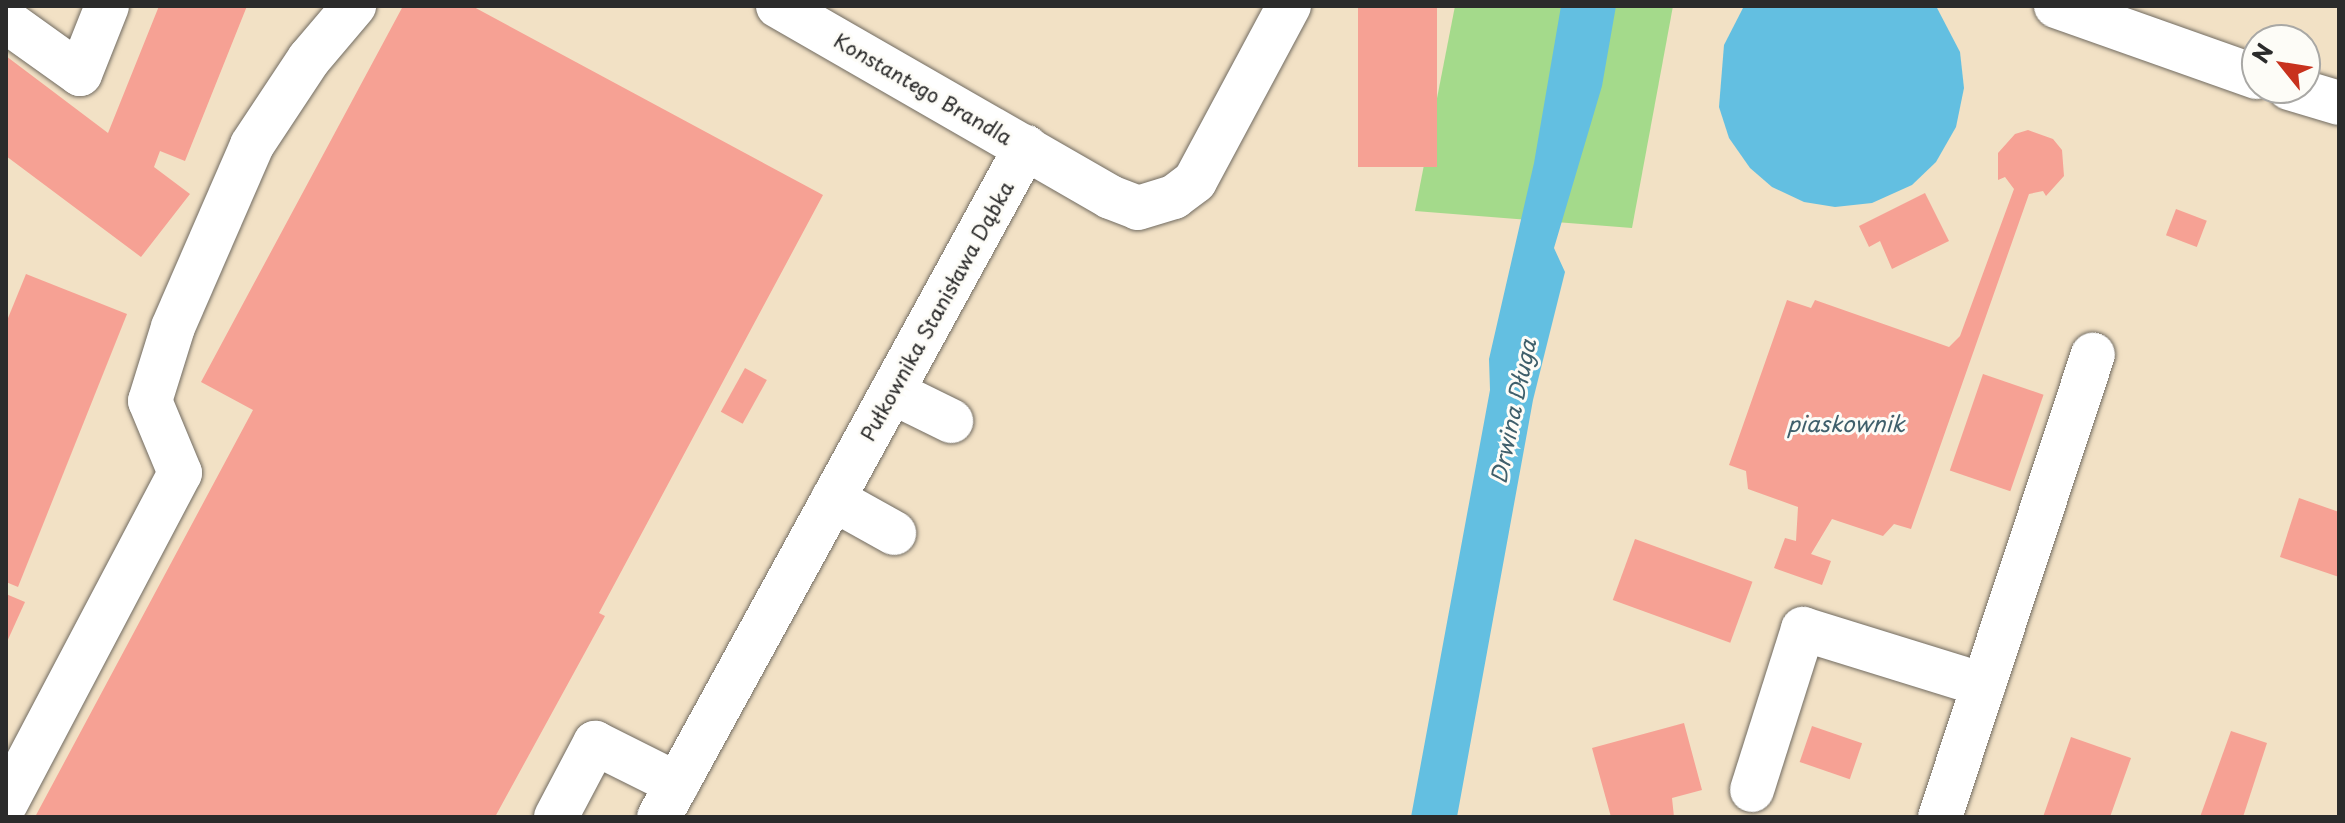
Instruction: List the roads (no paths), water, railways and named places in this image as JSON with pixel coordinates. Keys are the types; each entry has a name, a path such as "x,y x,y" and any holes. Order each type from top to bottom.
{"street":[{"path":"6,21 80,74 107,6"},
{"path":"6,803 180,473 150,401 152,383 246,159 280,99 354,6"},
{"path":"1026,147 1124,204 1151,207 1174,197 1204,168 1289,6"},
{"path":"2056,6 2241,71"},
{"name":"Konstantego Brandla","path":"784,8 1026,147"},
{"name":"Pułkownika Stanisława Dąbka","path":"668,801 1026,147"},
{"path":"1940,817 2093,355"},
{"path":"892,392 951,421"},
{"path":"833,499 894,533"},
{"path":"1752,790 1803,629 1984,685"},
{"path":"556,817 595,743 668,801"}],"water":[{"name":"Drwina Długa","path":"1561,6 1616,6 1602,86 1554,248 1565,272 1533,400 1457,817 1411,817 1490,390 1489,359 1534,163"},
{"path":"1744,6 1936,6 1960,52 1964,88 1956,127 1936,162 1912,185 1872,203 1835,207 1804,202 1772,187 1750,168 1729,138 1719,107 1724,45"}],"water label":[{"name":"piaskownik","path":"1846,423"}]}
